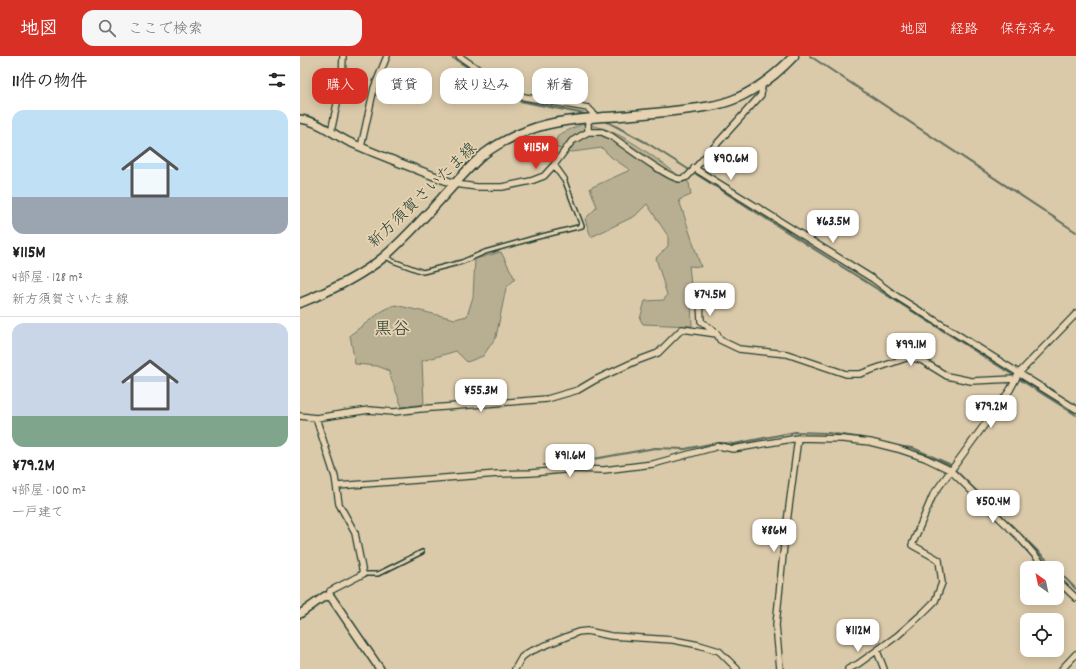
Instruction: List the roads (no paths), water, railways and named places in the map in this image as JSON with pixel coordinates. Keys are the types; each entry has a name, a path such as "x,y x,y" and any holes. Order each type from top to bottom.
{"main road":[{"name":"新方須賀さいたま線","path":"300,303 335,288 384,256 485,154 516,135 552,123 709,107 735,99 762,84 779,71 794,56"}],"street":[{"path":"332,132 342,80 343,56"},
{"path":"361,147 374,88 387,56"},
{"path":"458,56 498,83 524,96 588,108 593,113 592,118 588,122 588,132"},
{"path":"300,119 307,120 380,156 455,184 476,187 502,187 531,181 544,176 572,141 588,132 602,132 611,136 659,169 673,177 680,179 686,177 761,95 762,84"},
{"path":"554,165 564,179"},
{"path":"694,168 873,279 896,296 1076,409"},
{"path":"700,301 701,321 717,334 720,340 739,349 787,354 846,374 860,374 909,358 921,360 947,376 970,381 1015,378"},
{"path":"848,669 877,651 923,614 935,601 942,583 939,560 912,545 933,495 1010,390 1015,378 1076,314"},
{"path":"300,416 316,418 369,410 394,412 547,399 578,390 595,380 658,353 682,329 717,334"},
{"path":"316,418 337,486 339,504 354,533 363,574 330,591 329,596"},
{"path":"337,486 573,469 604,470 653,464 719,446 732,449 798,438 843,439 870,442 898,449 925,458 950,470 1019,537 1040,561"},
{"path":"780,669 776,625 784,545 798,438"},
{"path":"1064,587 1076,598"},
{"path":"300,614 325,596 329,596"},
{"path":"329,596 380,669"},
{"path":"515,669 522,657 529,652 578,632 587,631 611,636 673,640 700,645 719,651 737,669"},
{"path":"877,651 884,669"},
{"path":"1062,669 1076,654"}],"lane":[{"path":"384,256 393,262 423,272 462,262 485,252 582,226 564,179"},
{"path":"363,574 378,574 422,552"}],"waterway":[{"path":"450,56 520,101 590,115"},
{"path":"810,56 1076,232"},
{"path":"604,120 647,143 1076,415"},
{"path":"544,465 599,458 655,448 685,449 710,444 734,444 795,432 828,433 863,438"},
{"path":"896,446 913,448 949,464 1048,561"},
{"path":"1064,577 1076,589"}],"district":[{"name":"黒谷","path":"392,330"}]}
